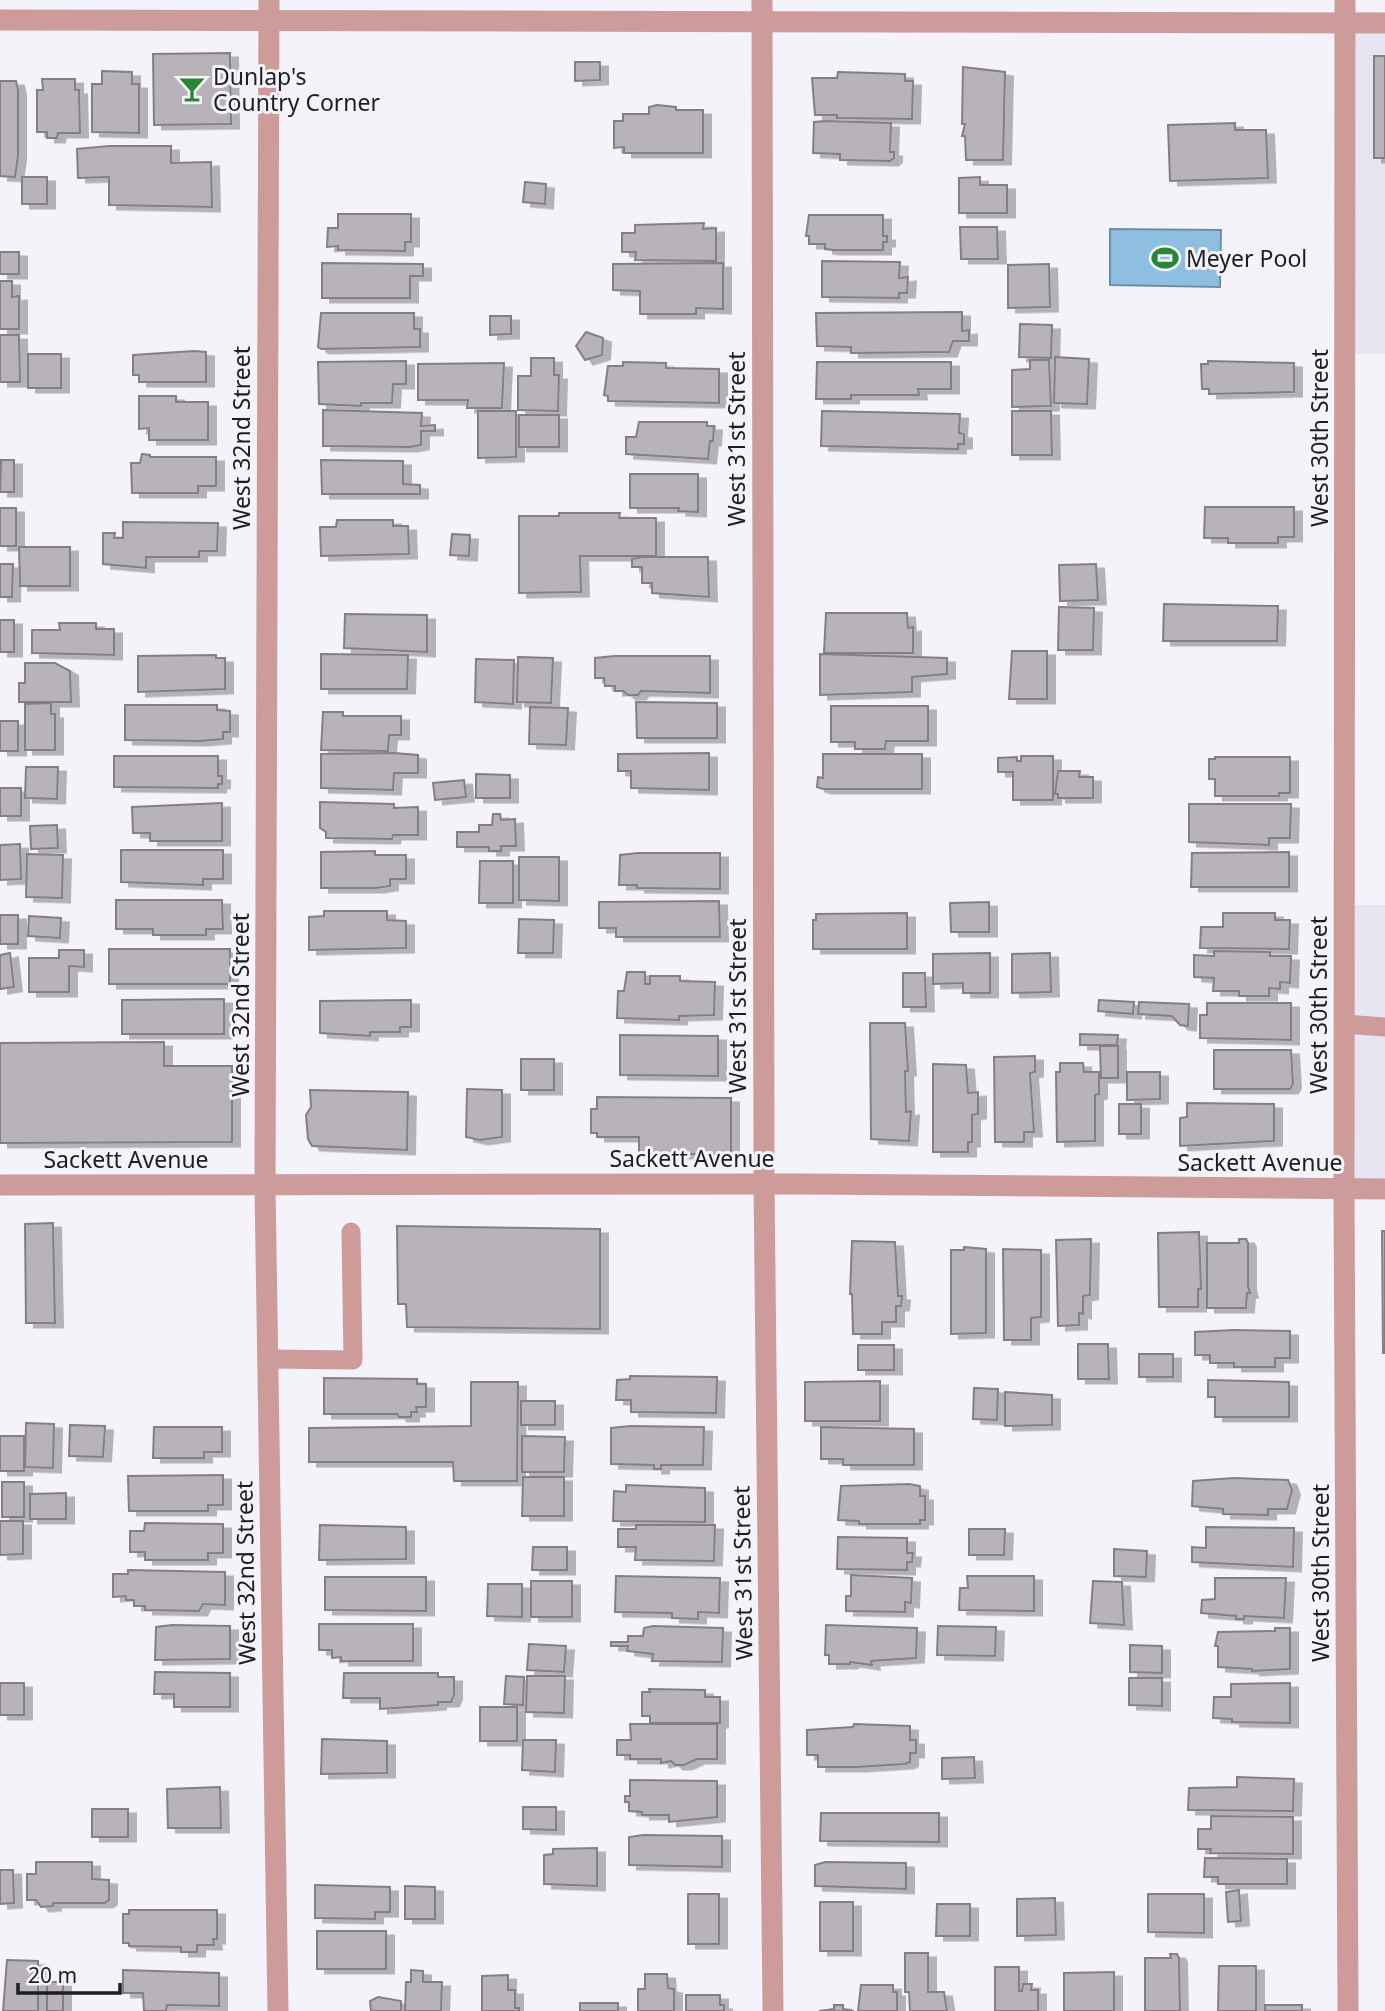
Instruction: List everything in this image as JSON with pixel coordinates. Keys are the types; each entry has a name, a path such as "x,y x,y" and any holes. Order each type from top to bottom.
{"street":[{"name":"West 31st Street","path":"762,0 764,1184 773,2011"},
{"name":"West 30th Street","path":"1345,0 1344,1189 1348,2011"},
{"path":"0,20 269,10 762,23 1385,23"},
{"name":"West 32nd Street","path":"269,10 265,1186 278,2011"},
{"name":"Sackett Avenue","path":"0,1185 764,1184 1385,1189"}],"lane":[{"path":"1344,1024 1385,1027"},
{"path":"268,1359 353,1360 352,1231"}],"shaded area":[{"path":"1345,23 1385,23 1385,354 1345,354"},
{"path":"1344,905 1385,905 1385,1189 1344,1189"}],"water":[{"name":"Meyer Pool","path":"1110,229 1221,230 1220,287 1110,285"}],"building":[{"name":"Dunlap's Country Corner","path":"230,53 231,124 154,125 153,54"},
{"path":"1374,56 1385,56 1385,158 1374,158"},
{"path":"575,62 600,62 600,80 575,81"},
{"path":"963,67 1005,72 1003,160 966,160 965,136 962,136 965,124 962,124"},
{"path":"102,71 132,72 132,84 139,84 139,133 92,132 92,84 102,84"},
{"path":"838,72 905,74 905,81 913,81 912,119 815,115 812,78 837,78"},
{"path":"42,79 75,79 75,90 79,90 80,133 58,133 57,138 47,138 47,132 37,132 37,90 43,90"},
{"path":"0,81 16,81 18,90 18,156 15,177 0,176"},
{"path":"649,107 676,107 676,110 703,110 703,153 624,153 624,147 614,148 614,121 623,121 623,114 649,114"},
{"path":"814,122 891,123 890,152 894,152 894,158 890,161 840,160 840,154 813,153"},
{"path":"1235,123 1235,130 1266,130 1268,178 1170,181 1168,125"},
{"path":"171,146 171,163 211,162 212,207 109,205 109,177 78,178 77,149"},
{"path":"22,177 47,177 47,204 22,204"},
{"path":"980,177 980,185 1007,185 1007,213 959,213 959,178"},
{"path":"525,182 546,184 545,204 523,202"},
{"path":"338,214 411,214 411,242 405,242 405,251 338,250 338,246 327,247 328,228 338,228"},
{"path":"809,215 883,215 883,236 887,236 887,242 883,242 883,250 833,250 825,249 825,244 809,244 809,236 806,236"},
{"path":"704,223 703,229 716,228 716,261 635,260 636,252 622,252 622,233 635,233 635,225"},
{"path":"960,227 997,227 998,259 961,259"},
{"path":"0,252 19,252 19,274 0,274"},
{"path":"822,261 900,262 899,278 908,277 907,293 899,293 899,298 822,297"},
{"path":"322,263 423,264 423,276 410,276 410,298 322,298"},
{"path":"723,263 723,309 696,308 696,314 640,314 640,291 613,290 613,264"},
{"path":"1049,264 1050,307 1008,308 1008,265"},
{"path":"0,281 12,281 12,297 19,296 19,329 0,329"},
{"path":"962,312 962,331 969,330 969,341 953,341 949,352 851,353 851,347 817,346 816,313"},
{"path":"321,313 414,313 414,329 420,329 420,347 321,349 318,347"},
{"path":"490,316 511,316 511,334 490,335"},
{"path":"1020,324 1052,325 1051,358 1019,357"},
{"path":"586,332 603,338 602,355 585,360 576,346"},
{"path":"0,335 19,335 20,382 0,382"},
{"path":"206,352 206,382 139,382 139,375 133,375 133,355"},
{"path":"28,354 61,354 61,388 28,388"},
{"path":"1055,357 1089,359 1087,404 1054,403"},
{"path":"531,358 554,358 554,375 559,375 558,411 518,410 518,376 531,376"},
{"path":"1030,360 1049,360 1051,406 1012,407 1012,370 1030,369"},
{"path":"406,361 406,384 393,384 392,403 361,403 361,406 319,404 318,362"},
{"path":"1208,361 1294,363 1294,392 1209,394 1209,389 1202,389 1201,364 1208,364"},
{"path":"623,362 666,363 666,368 719,369 719,403 608,401 608,396 604,395 608,366 623,366"},
{"path":"817,362 951,362 951,389 918,389 919,395 851,395 851,399 816,399"},
{"path":"504,363 502,408 467,408 468,400 418,400 418,364"},
{"path":"139,396 176,396 176,402 208,402 208,440 149,440 149,428 139,429"},
{"path":"323,410 422,413 421,426 435,425 435,431 421,431 421,445 410,447 323,446"},
{"path":"478,411 516,411 516,457 478,458"},
{"path":"822,411 960,414 959,433 964,434 964,444 958,444 958,449 821,446"},
{"path":"1012,411 1051,411 1052,455 1012,455"},
{"path":"519,415 559,415 559,447 519,447"},
{"path":"639,422 707,422 707,426 714,426 708,459 626,454 626,437 636,437"},
{"path":"142,454 150,457 216,457 216,486 198,486 198,493 132,493 131,463 140,463"},
{"path":"1,460 14,460 14,492 0,492"},
{"path":"321,460 403,461 403,484 420,485 420,494 322,494"},
{"path":"630,474 698,474 698,512 678,511 679,508 630,508"},
{"path":"1205,507 1294,507 1294,537 1278,537 1278,543 1228,543 1228,538 1204,538"},
{"path":"0,508 16,508 16,546 0,546"},
{"path":"559,513 620,513 619,518 656,518 656,556 580,556 581,592 519,593 519,516 559,516"},
{"path":"337,520 393,520 393,526 408,526 409,554 321,556 320,527 336,527"},
{"path":"123,522 218,523 217,551 199,551 199,557 146,557 146,568 103,564 103,533 115,533 114,538 123,538"},
{"path":"452,534 470,535 469,556 450,555"},
{"path":"19,547 70,547 70,586 20,586"},
{"path":"708,557 709,597 652,593 652,583 642,583 642,567 632,567 632,559"},
{"path":"0,564 13,564 12,597 0,597"},
{"path":"1096,564 1098,600 1060,601 1059,565"},
{"path":"1164,604 1278,606 1277,641 1163,641"},
{"path":"1059,607 1094,608 1093,650 1058,650"},
{"path":"826,613 907,613 908,628 913,627 913,653 824,653"},
{"path":"345,614 427,615 427,652 344,648"},
{"path":"0,620 14,620 14,652 0,652"},
{"path":"59,623 96,623 96,629 114,629 114,655 32,653 32,630 60,630"},
{"path":"1012,651 1047,651 1047,699 1009,699"},
{"path":"321,654 408,655 407,689 321,689"},
{"path":"820,654 947,658 947,674 912,677 912,692 820,695"},
{"path":"216,655 216,658 225,658 225,689 138,692 138,656"},
{"path":"710,656 710,693 641,691 638,695 628,695 623,691 615,691 615,686 605,686 604,678 595,678 595,658"},
{"path":"518,657 553,658 551,703 517,702"},
{"path":"476,659 514,660 513,704 475,702"},
{"path":"25,663 55,663 70,671 71,702 19,702 19,683 25,683"},
{"path":"636,702 717,703 717,738 637,738"},
{"path":"51,703 51,714 55,714 55,750 25,750 25,704"},
{"path":"125,705 217,705 217,710 230,711 230,732 223,732 223,739 200,741 125,740"},
{"path":"831,706 928,706 928,741 886,741 885,749 855,749 855,742 831,742"},
{"path":"530,707 568,708 566,745 529,744"},
{"path":"323,712 343,712 343,716 401,716 401,735 389,735 388,751 321,750"},
{"path":"0,721 18,721 18,751 0,751"},
{"path":"709,753 709,790 631,788 631,771 618,771 618,754"},
{"path":"321,754 418,755 418,773 394,773 393,790 321,788"},
{"path":"823,754 922,754 922,789 817,787 818,777 823,778"},
{"path":"114,756 218,756 218,776 222,776 222,784 218,784 218,788 114,787"},
{"path":"1021,756 1053,756 1053,800 1013,800 1013,772 998,772 998,758 1017,757 1017,761 1021,761"},
{"path":"1290,757 1290,793 1279,793 1279,796 1215,796 1215,779 1209,779 1209,759"},
{"path":"26,767 58,767 57,799 25,798"},
{"path":"1058,771 1080,771 1079,777 1093,777 1093,798 1058,798 1058,794 1055,794"},
{"path":"476,774 510,775 510,798 476,798"},
{"path":"464,780 466,797 435,800 433,783"},
{"path":"0,788 21,788 21,816 0,816"},
{"path":"320,802 394,804 394,808 418,807 418,835 393,835 392,839 326,838 326,832 320,828"},
{"path":"222,803 222,841 150,841 150,833 133,833 132,807"},
{"path":"1189,804 1291,804 1290,838 1269,838 1269,845 1189,842"},
{"path":"493,814 500,814 501,820 515,819 516,846 501,846 501,851 489,851 489,847 457,847 457,832 479,832 479,825 492,825"},
{"path":"57,825 58,848 31,849 30,826"},
{"path":"20,844 21,879 0,880 0,845"},
{"path":"121,850 223,850 223,879 203,879 203,885 121,882"},
{"path":"375,851 375,855 406,855 406,879 390,879 390,886 376,888 321,888 321,852"},
{"path":"1289,852 1289,887 1191,887 1192,853"},
{"path":"720,853 720,889 637,888 637,885 619,885 620,855"},
{"path":"27,854 63,855 62,898 26,897"},
{"path":"519,857 559,857 559,901 519,900"},
{"path":"480,861 513,861 513,903 479,903"},
{"path":"116,900 222,900 223,929 206,929 206,935 153,935 153,929 116,929"},
{"path":"719,901 720,937 616,937 616,928 599,928 599,902"},
{"path":"989,902 989,932 951,932 950,903"},
{"path":"324,911 387,911 387,920 406,921 406,948 309,950 309,917 324,916"},
{"path":"907,913 907,949 813,949 813,920 816,920 816,914"},
{"path":"1223,913 1275,913 1275,920 1290,920 1289,949 1200,948 1201,927 1223,927"},
{"path":"0,915 18,915 18,944 0,944"},
{"path":"29,916 61,918 60,938 28,936"},
{"path":"519,919 554,920 553,953 518,953"},
{"path":"109,949 230,949 230,984 109,984"},
{"path":"59,950 84,950 84,967 69,966 69,992 29,992 29,958 59,958"},
{"path":"1214,951 1270,952 1270,956 1291,956 1290,983 1280,982 1280,989 1269,988 1269,996 1239,996 1239,991 1213,991 1214,978 1194,977 1194,955 1214,956"},
{"path":"10,953 14,987 0,989 0,955"},
{"path":"990,953 990,993 963,993 963,983 933,984 933,954"},
{"path":"1050,953 1051,992 1012,993 1012,954"},
{"path":"627,972 645,972 645,984 650,984 650,976 680,976 680,981 715,982 714,1015 679,1016 679,1020 617,1018 618,991 624,991"},
{"path":"903,973 925,973 926,1007 903,1007"},
{"path":"224,999 224,1034 122,1034 122,1000"},
{"path":"411,1000 411,1027 400,1027 400,1032 370,1032 370,1036 320,1033 320,1001"},
{"path":"1099,1000 1134,1002 1133,1014 1098,1011"},
{"path":"1139,1002 1189,1004 1188,1026 1180,1025 1172,1016 1138,1014"},
{"path":"1207,1003 1291,1003 1291,1040 1200,1038 1200,1015 1207,1015"},
{"path":"870,1023 905,1023 908,1071 905,1071 906,1112 911,1111 909,1141 871,1139"},
{"path":"1080,1034 1118,1035 1117,1045 1080,1045"},
{"path":"620,1035 718,1036 718,1076 620,1075"},
{"path":"164,1042 164,1066 232,1066 232,1142 0,1143 0,1043"},
{"path":"1100,1046 1118,1046 1118,1078 1101,1078"},
{"path":"1214,1050 1291,1050 1293,1084 1290,1089 1214,1089"},
{"path":"1035,1056 1035,1072 1030,1073 1034,1132 1024,1132 1024,1142 995,1142 994,1057"},
{"path":"521,1059 554,1059 554,1090 521,1090"},
{"path":"1060,1063 1083,1063 1084,1072 1099,1072 1099,1094 1095,1095 1095,1141 1057,1142 1056,1072 1060,1072"},
{"path":"933,1064 966,1065 968,1093 978,1092 978,1114 972,1115 972,1142 968,1142 968,1152 933,1152"},
{"path":"1127,1072 1160,1072 1160,1099 1127,1100"},
{"path":"467,1089 502,1090 502,1137 480,1140 466,1137"},
{"path":"310,1090 408,1092 407,1150 312,1146 308,1139 306,1115 311,1107"},
{"path":"597,1097 731,1098 731,1154 639,1154 639,1137 597,1137 597,1133 591,1133 591,1109 597,1109"},
{"path":"1187,1103 1274,1104 1274,1141 1180,1146 1180,1118 1187,1117"},
{"path":"1119,1104 1141,1104 1141,1134 1119,1134"},
{"path":"53,1223 55,1323 26,1323 25,1224"},
{"path":"397,1226 600,1229 600,1329 407,1327 406,1304 398,1304"},
{"path":"1382,1231 1385,1231 1385,1353 1383,1353"},
{"path":"1199,1232 1201,1289 1198,1289 1198,1307 1159,1307 1158,1233"},
{"path":"1091,1239 1090,1295 1083,1296 1083,1314 1079,1313 1079,1325 1058,1326 1056,1240"},
{"path":"1239,1239 1246,1239 1248,1243 1250,1293 1247,1293 1246,1308 1207,1308 1207,1243 1239,1243"},
{"path":"852,1241 895,1242 901,1306 896,1306 896,1322 882,1322 882,1334 853,1334 850,1294"},
{"path":"964,1247 986,1249 986,1333 951,1334 951,1250 964,1250"},
{"path":"1003,1249 1041,1250 1041,1317 1031,1318 1031,1340 1004,1340"},
{"path":"1290,1331 1290,1358 1275,1358 1275,1367 1234,1367 1234,1363 1210,1363 1210,1355 1195,1355 1195,1332"},
{"path":"1078,1344 1108,1344 1109,1379 1078,1379"},
{"path":"858,1345 894,1345 894,1370 858,1370"},
{"path":"1139,1354 1173,1354 1173,1377 1139,1377"},
{"path":"630,1376 717,1377 716,1413 631,1412 631,1400 616,1400 617,1380 630,1379"},
{"path":"324,1378 417,1379 417,1384 426,1384 426,1407 416,1407 417,1412 411,1412 411,1417 399,1417 397,1414 324,1414"},
{"path":"1208,1380 1289,1382 1289,1417 1215,1417 1215,1397 1208,1397"},
{"path":"880,1381 880,1421 805,1421 805,1382"},
{"path":"471,1382 518,1382 517,1481 454,1481 453,1462 309,1462 309,1428 471,1426"},
{"path":"974,1388 998,1389 997,1420 973,1419"},
{"path":"1005,1392 1052,1395 1052,1425 1005,1426"},
{"path":"521,1401 555,1401 555,1425 521,1425"},
{"path":"26,1423 54,1424 53,1468 25,1467"},
{"path":"70,1425 105,1426 103,1457 69,1456"},
{"path":"154,1427 222,1427 222,1452 204,1452 204,1458 153,1458"},
{"path":"704,1427 703,1465 661,1465 661,1469 654,1469 654,1465 611,1464 611,1428"},
{"path":"821,1427 914,1429 914,1465 843,1465 843,1459 821,1459"},
{"path":"0,1436 24,1436 24,1471 0,1471"},
{"path":"522,1436 565,1437 564,1472 522,1472"},
{"path":"223,1475 223,1505 208,1505 208,1511 129,1511 128,1476"},
{"path":"523,1477 564,1477 564,1516 522,1516"},
{"path":"1234,1478 1288,1480 1292,1490 1287,1509 1268,1509 1268,1515 1223,1514 1223,1509 1192,1506 1193,1481"},
{"path":"2,1482 24,1482 24,1517 2,1517"},
{"path":"626,1485 705,1488 705,1522 613,1521 614,1491 626,1492"},
{"path":"841,1486 920,1486 920,1496 925,1496 925,1520 920,1520 920,1524 859,1524 859,1521 838,1520"},
{"path":"66,1493 66,1519 30,1519 30,1494"},
{"path":"0,1521 23,1521 23,1554 0,1555"},
{"path":"145,1523 223,1524 223,1553 208,1553 208,1560 145,1560 145,1552 130,1552 130,1531 144,1531"},
{"path":"320,1525 406,1527 406,1559 319,1560"},
{"path":"636,1525 715,1525 714,1561 635,1560 636,1547 618,1547 618,1529 636,1529"},
{"path":"1206,1527 1294,1528 1293,1567 1192,1562 1192,1547 1206,1548"},
{"path":"969,1529 1005,1529 1004,1555 969,1555"},
{"path":"838,1537 907,1538 907,1553 913,1553 912,1562 907,1562 907,1570 837,1569"},
{"path":"533,1547 567,1547 567,1570 532,1570"},
{"path":"1114,1549 1147,1551 1146,1577 1114,1576"},
{"path":"128,1570 225,1572 225,1605 203,1604 199,1611 145,1610 145,1606 134,1606 134,1600 126,1600 126,1596 113,1597 113,1574 128,1574"},
{"path":"851,1575 912,1578 911,1603 905,1602 905,1612 846,1611 846,1596 851,1596"},
{"path":"616,1576 720,1578 719,1613 698,1612 698,1619 672,1618 672,1613 615,1612"},
{"path":"967,1576 1034,1576 1034,1611 959,1610 960,1588 968,1588"},
{"path":"325,1577 426,1577 426,1611 325,1610"},
{"path":"1215,1578 1286,1578 1284,1618 1244,1616 1244,1619 1236,1619 1236,1616 1201,1613 1202,1600 1215,1599"},
{"path":"531,1581 572,1581 572,1617 531,1617"},
{"path":"1093,1581 1122,1582 1124,1625 1090,1623"},
{"path":"488,1584 522,1584 522,1617 487,1616"},
{"path":"319,1624 413,1624 413,1661 341,1661 341,1657 332,1658 332,1650 319,1650"},
{"path":"826,1625 917,1628 916,1658 871,1661 872,1665 850,1662 829,1664 829,1655 825,1655"},
{"path":"230,1626 230,1659 155,1660 156,1627"},
{"path":"938,1626 996,1627 995,1656 937,1655"},
{"path":"644,1628 723,1628 722,1662 652,1661 653,1654 627,1651 628,1646 611,1646 611,1642 628,1642 628,1636 643,1636"},
{"path":"1275,1628 1290,1628 1290,1669 1252,1671 1218,1667 1218,1646 1215,1646 1218,1632 1275,1631"},
{"path":"529,1644 566,1646 564,1672 527,1670"},
{"path":"1130,1645 1162,1646 1162,1673 1130,1672"},
{"path":"155,1672 230,1673 230,1707 174,1707 174,1694 154,1694"},
{"path":"344,1673 438,1673 438,1677 454,1677 454,1695 451,1702 438,1702 438,1705 380,1709 380,1698 343,1698"},
{"path":"506,1676 524,1677 523,1705 504,1704"},
{"path":"527,1676 565,1676 564,1713 526,1712"},
{"path":"1129,1678 1162,1678 1162,1706 1129,1705"},
{"path":"0,1683 24,1683 24,1715 0,1715"},
{"path":"1290,1683 1290,1723 1232,1722 1232,1719 1213,1718 1214,1697 1231,1697 1231,1684"},
{"path":"649,1689 705,1690 705,1697 720,1697 720,1723 650,1723 650,1716 642,1716 642,1692 650,1692"},
{"path":"480,1707 517,1707 517,1741 480,1741"},
{"path":"630,1724 717,1724 717,1759 697,1759 684,1765 675,1765 671,1761 661,1763 661,1759 630,1759 630,1755 617,1755 617,1740 631,1740"},
{"path":"854,1724 910,1726 910,1740 916,1740 916,1753 910,1753 910,1762 905,1764 858,1767 818,1767 818,1755 807,1755 807,1730 853,1727"},
{"path":"322,1739 387,1741 387,1773 321,1774"},
{"path":"523,1740 556,1740 555,1772 522,1770"},
{"path":"974,1757 975,1778 942,1779 942,1758"},
{"path":"1237,1777 1294,1779 1293,1811 1188,1810 1189,1788 1237,1787"},
{"path":"630,1780 717,1781 717,1817 669,1822 669,1815 642,1815 642,1812 629,1811 629,1802 625,1802 625,1796 630,1796"},
{"path":"220,1787 221,1828 168,1828 167,1789"},
{"path":"523,1807 556,1807 556,1830 523,1829"},
{"path":"92,1809 128,1809 128,1837 92,1837"},
{"path":"821,1813 939,1813 939,1842 820,1841"},
{"path":"1211,1816 1293,1817 1293,1854 1210,1853 1211,1849 1198,1849 1198,1829 1211,1829"},
{"path":"722,1836 722,1867 629,1865 629,1837"},
{"path":"597,1848 597,1886 544,1884 544,1855 553,1854 553,1849"},
{"path":"1205,1858 1287,1859 1287,1884 1218,1884 1218,1877 1204,1877"},
{"path":"36,1862 92,1862 92,1879 109,1880 109,1900 105,1903 53,1903 53,1906 41,1907 36,1900 27,1900 27,1874 36,1874"},
{"path":"825,1862 906,1863 906,1889 815,1886 815,1865"},
{"path":"0,1870 13,1870 14,1903 0,1904"},
{"path":"315,1885 390,1887 390,1912 375,1912 375,1919 315,1918"},
{"path":"405,1886 435,1887 435,1919 405,1919"},
{"path":"1239,1890 1241,1921 1228,1922 1226,1892"},
{"path":"688,1894 719,1894 719,1944 688,1944"},
{"path":"1148,1894 1204,1894 1204,1933 1148,1932"},
{"path":"1055,1898 1056,1935 1017,1936 1017,1899"},
{"path":"820,1902 853,1902 853,1951 820,1951"},
{"path":"937,1904 970,1904 970,1936 936,1936"},
{"path":"129,1910 217,1910 217,1939 213,1939 214,1945 197,1945 197,1952 181,1952 181,1947 129,1946 129,1943 123,1943 123,1914 129,1914"},
{"path":"317,1931 386,1931 386,1969 317,1969"},
{"path":"905,1953 928,1953 928,1992 944,1992 947,2011 910,2011 909,1992 905,1992"},
{"path":"1170,1954 1177,1954 1179,1958 1180,2011 1145,2011 1145,1958 1171,1958"},
{"path":"7,1960 38,1961 38,2011 3,2011"},
{"path":"1219,1966 1256,1966 1256,2011 1218,2011"},
{"path":"995,1967 1019,1967 1019,1991 1022,1991 1023,1984 1032,1984 1031,1990 1038,1990 1038,2011 995,2011"},
{"path":"123,1970 219,1973 219,2006 167,2005 166,2011 144,2011 143,1993 123,1993"},
{"path":"411,1970 423,1971 423,1982 442,1982 441,2011 405,2011 406,1982 411,1982"},
{"path":"1114,1972 1114,2011 1064,2011 1064,1973"},
{"path":"645,1974 667,1974 668,1988 674,1989 674,2011 638,2011 638,1989 645,1989"},
{"path":"508,1975 508,1990 515,1990 515,2008 519,2008 519,2011 482,2011 482,1976"},
{"path":"47,1982 63,1982 63,2011 47,2011"},
{"path":"861,1985 893,1985 893,1992 897,1992 897,2011 858,2011"},
{"path":"686,1995 720,1995 720,2005 724,2005 724,2011 686,2011"},
{"path":"378,1997 401,2001 401,2011 371,2011 370,2001"},
{"path":"580,2003 618,2003 618,2011 580,2011"},
{"path":"834,2005 843,2005 843,2009 854,2011 819,2011 834,2009"},
{"path":"1265,2005 1302,2005 1302,2011 1265,2011"}],"place":[{"name":"Dunlap's Country Corner","path":"192,89"},
{"name":"Meyer Pool","path":"1165,258"}]}
